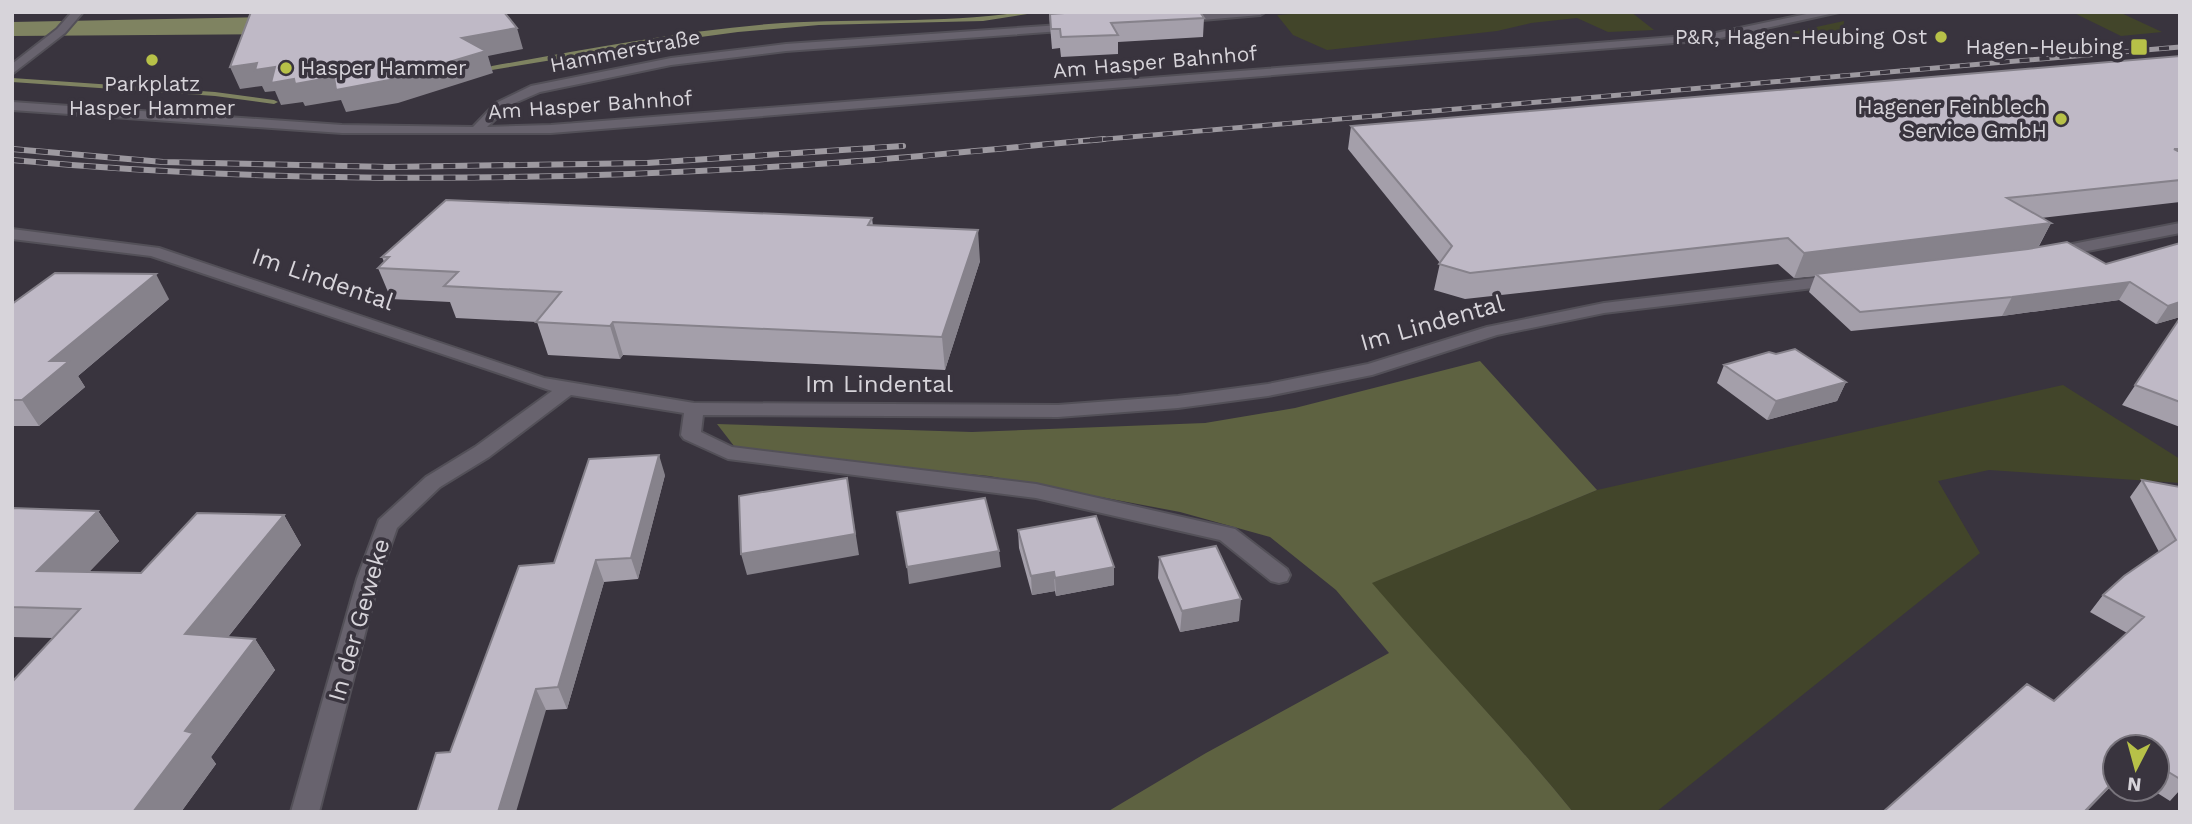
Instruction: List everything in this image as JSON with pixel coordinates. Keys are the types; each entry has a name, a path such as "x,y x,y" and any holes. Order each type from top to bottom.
{"street":[{"path":"12,70 61,31 78,12"},
{"path":"1168,19 1260,12"},
{"name":"Am Hasper Bahnhof","path":"477,131 551,129 1711,37 1834,12"},
{"name":"Hammerstraße","path":"477,131 488,115 515,97 554,84 646,65 744,50 1090,26"},
{"path":"12,106 342,130 477,131"},
{"path":"2032,257 2180,228"},
{"name":"Im Lindental","path":"12,234 153,251 525,377 567,389 694,409 1058,411 1178,402 1268,390 1372,369 1493,331 1604,308 1855,278"},
{"name":"In der Geweke","path":"305,812 368,579 387,525 433,482 482,452 567,389"},
{"path":"694,409 691,435 728,453 1036,491 1227,534 1279,575"}],"shaded area":[{"path":"339,12 288,34 12,36 12,22 270,17"},
{"path":"1318,12 1631,12 1654,30 1608,32 1577,18 1531,23 1497,31 1327,50 1293,35 1277,15"},
{"path":"2072,12 2119,12 2162,32 2121,36"},
{"path":"1844,21 1842,39 1836,41 1817,41 1793,32"},
{"path":"1480,361 1597,490 1372,583 1573,812 1107,812 1206,753 1389,653 1336,590 1270,537 1180,512 989,476 830,461 734,446 717,424 972,432 1205,423 1295,408"},
{"path":"2063,385 2180,459 2180,483 1989,470 1938,481 1980,553 1656,812 1573,812 1371,583 1597,490"}],"building":[{"path":"251,12 504,12 517,28 462,38 486,51 389,80 336,90 334,77 295,84 294,79 271,83 275,67 255,70 257,63 230,67"},
{"path":"1200,12 1204,18 1111,23 1118,35 1061,37 1060,29 1051,29 1050,14"},
{"path":"2180,56 2180,149 2174,149 2180,152 2180,180 2007,198 2051,223 1804,253 1788,238 1470,273 1439,264 1452,246 1351,126"},
{"path":"446,200 872,218 868,225 978,230 942,337 613,322 610,326 536,322 561,292 444,286 458,272 378,268 389,257 382,257"},
{"path":"2067,242 2106,264 2180,243 2180,302 2168,306 2130,282 1860,312 1816,274 2028,249"},
{"path":"55,273 156,274 50,361 69,361 22,400 12,400 12,304"},
{"path":"2180,318 2180,402 2135,385"},
{"path":"1795,349 1846,382 1776,401 1724,365 1769,352 1776,354"},
{"path":"659,455 631,558 596,560 558,687 536,689 498,812 417,812 436,753 450,752 519,566 554,563 589,459"},
{"path":"847,478 855,534 741,554 739,496"},
{"path":"2142,480 2180,487 2180,779 2171,774 2171,733 2101,733 2101,794 2086,812 1883,812 2027,684 2054,701 2144,617 2103,595 2124,576 2176,540"},
{"path":"985,498 999,551 907,567 897,512"},
{"path":"12,508 98,511 37,571 141,573 197,513 284,515 185,634 255,639 185,731 193,733 133,812 12,812 12,682 80,609 12,607"},
{"path":"1096,516 1114,567 1055,578 1054,572 1031,576 1018,530"},
{"path":"1216,546 1241,599 1182,611 1159,557"}],"waterway":[{"path":"492,68 738,30 819,23 983,19 1037,12"},
{"path":"12,80 215,94 274,102"}],"railway":[{"path":"1084,141 2180,47"},
{"path":"1084,141 1104,139"},
{"path":"12,160 110,168 308,177 506,177 803,165 1084,141"},
{"path":"12,149 163,162 389,167 647,163 903,146"}],"place":[{"name":"P&R, Hagen-Heubing Ost","path":"1941,37"},
{"name":"Hagen-Heubing","path":"2139,47"},
{"name":"Parkplatz Hasper Hammer","path":"152,60"},
{"name":"Hasper Hammer","path":"286,68"},
{"name":"Hagener Feinblech Service GmbH","path":"2061,119"}]}
